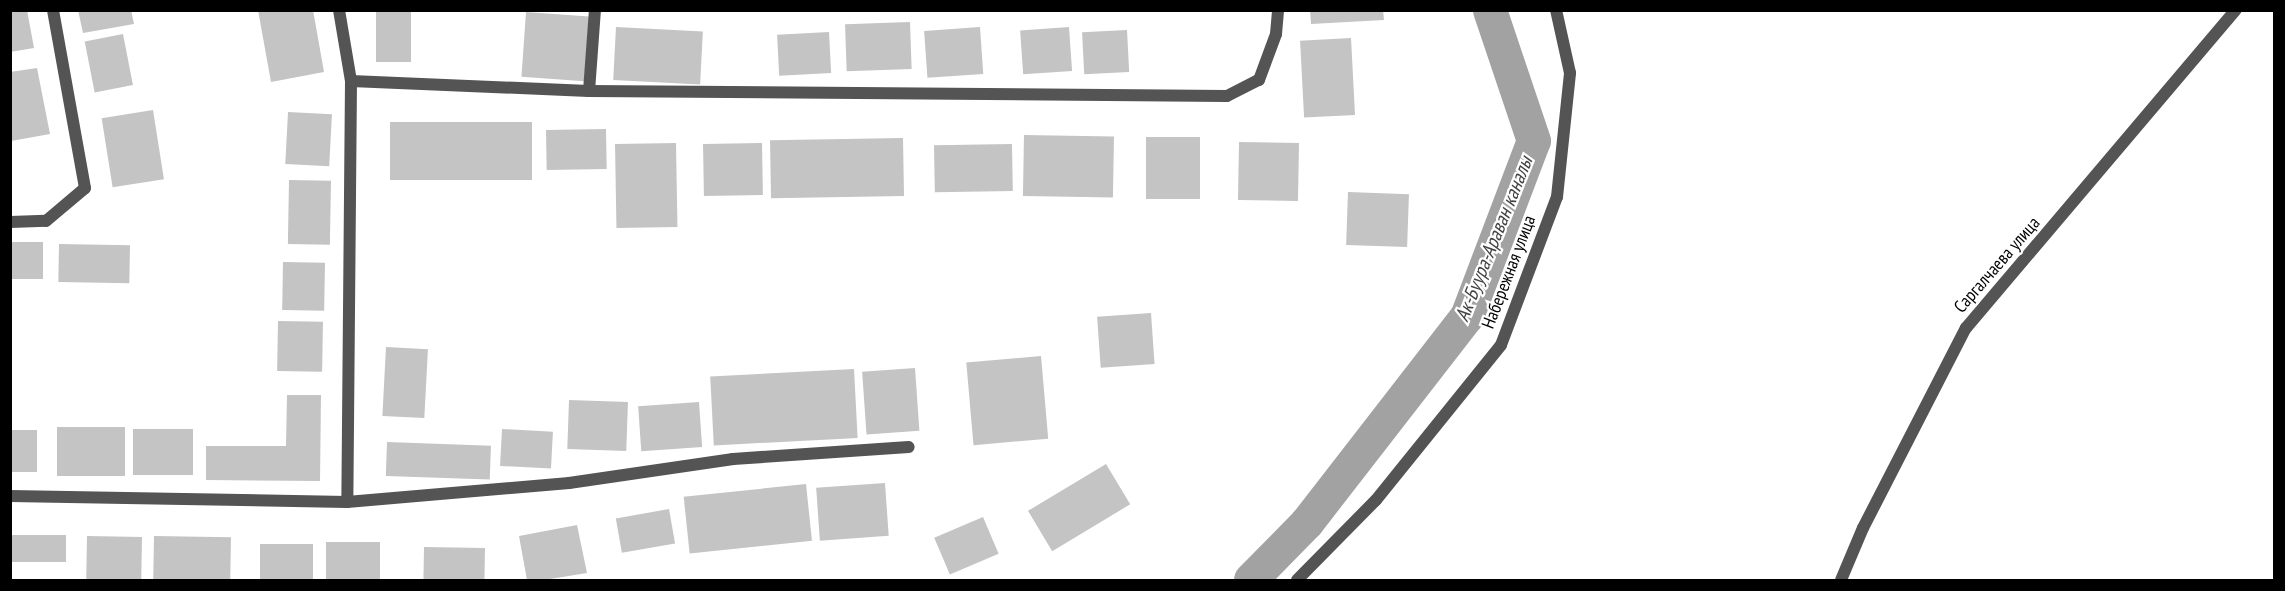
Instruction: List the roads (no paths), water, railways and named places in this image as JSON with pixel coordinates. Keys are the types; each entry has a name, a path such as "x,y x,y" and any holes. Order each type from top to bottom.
{"street":[{"path":"10,222 45,221 85,188 52,10"},
{"path":"339,10 351,81 347,502"},
{"path":"589,91 595,10"},
{"path":"351,81 589,91 1227,96 1259,80 1276,34 1278,10"},
{"name":"Набережная улица","path":"1297,580 1376,500 1501,345 1557,197 1570,73 1556,10"},
{"name":"Саргалчаева улица","path":"1841,580 1863,528 1966,328 2236,10"},
{"path":"10,496 347,502 569,483 733,459 909,447"}],"waterway":[{"name":"Ак-Буура-Араван каналы","path":"1251,580 1307,523 1467,317 1534,141 1490,10"}]}
